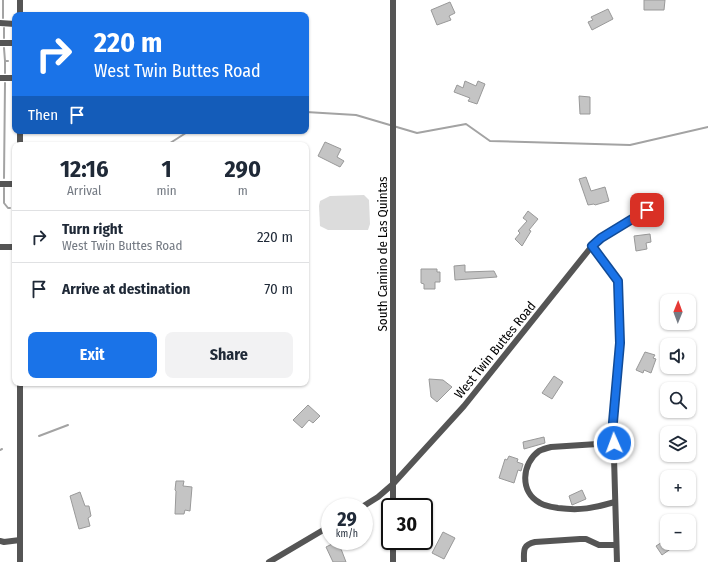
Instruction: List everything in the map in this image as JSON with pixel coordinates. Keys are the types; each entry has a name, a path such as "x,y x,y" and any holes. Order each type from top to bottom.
{"street":[{"path":"20,0 20,12"},
{"name":"South Camino de Las Quintas","path":"393,0 393,498"},
{"path":"0,23 12,24"},
{"path":"0,43 12,44"},
{"path":"0,78 12,78"},
{"path":"0,184 12,184"},
{"name":"West Twin Buttes Road","path":"373,500 393,484 464,406 592,246 601,238 647,210"},
{"path":"592,246 618,281 620,343 613,422 616,562"},
{"path":"0,247 12,247"},
{"path":"20,386 20,562"},
{"path":"614,443 551,447 541,450 530,462 526,471 525,479 526,486 530,494 539,503 548,506 571,510 582,510 615,502"},
{"path":"269,562 321,531"},
{"path":"524,562 525,548 528,543 586,539 599,545 616,546"},
{"path":"0,541 20,540"},
{"path":"392,562 393,550"}],"shaded area":[{"path":"364,195 369,200 370,224 368,230 328,230 320,226 320,201 330,196"}],"building":[{"path":"644,0 665,0 664,10 644,10"},
{"path":"450,2 455,13 449,16 451,20 437,25 431,10"},
{"path":"608,9 613,19 592,30 588,22 593,20 591,17"},
{"path":"465,81 476,86 478,81 485,84 477,104 468,101 470,98 454,92 457,85 463,88"},
{"path":"579,96 590,97 590,114 580,114"},
{"path":"325,142 341,149 337,157 344,161 340,167 318,156"},
{"path":"586,177 591,191 605,187 609,201 595,205 588,205 579,179"},
{"path":"528,211 538,219 529,230 531,231 522,246 515,239 520,233 518,231 527,221 523,218"},
{"path":"650,234 651,242 646,243 647,249 636,251 634,236"},
{"path":"465,265 465,272 494,271 497,277 455,280 454,266"},
{"path":"421,269 437,269 437,272 440,272 440,282 435,282 435,289 424,289 424,284 421,283"},
{"path":"645,352 655,355 653,358 656,359 651,373 644,370 643,373 636,370"},
{"path":"554,376 563,382 552,399 542,393"},
{"path":"429,379 443,380 452,387 437,402 431,397"},
{"path":"308,405 320,416 313,423 309,420 302,428 293,420"},
{"path":"544,437 545,443 524,449 523,442"},
{"path":"509,456 518,459 517,462 523,464 521,471 518,470 514,483 499,478 505,459 507,460"},
{"path":"176,481 184,481 183,486 192,487 190,511 185,510 184,514 175,514"},
{"path":"582,490 586,499 572,505 569,496"},
{"path":"80,492 85,506 89,506 91,516 88,518 90,526 79,529 70,496"},
{"path":"443,532 455,538 444,559 432,553"},
{"path":"660,543 660,550 669,550 662,555 656,546"},
{"path":"327,550 341,550 346,562 333,562"}],"waterway":[{"path":"3,0 3,18"},
{"path":"4,28 4,38"},
{"path":"4,48 5,61 8,61"},
{"path":"5,61 5,73"},
{"path":"4,178 5,83"},
{"path":"309,112 356,115 417,133 466,124 490,141 630,145 708,127"},
{"path":"172,142 184,134"},
{"path":"4,188 4,203 8,208 10,208"},
{"path":"39,436 68,425"}],"route":[{"path":"614,443 613,422 620,343 618,281 592,246 601,238 647,210"}]}
